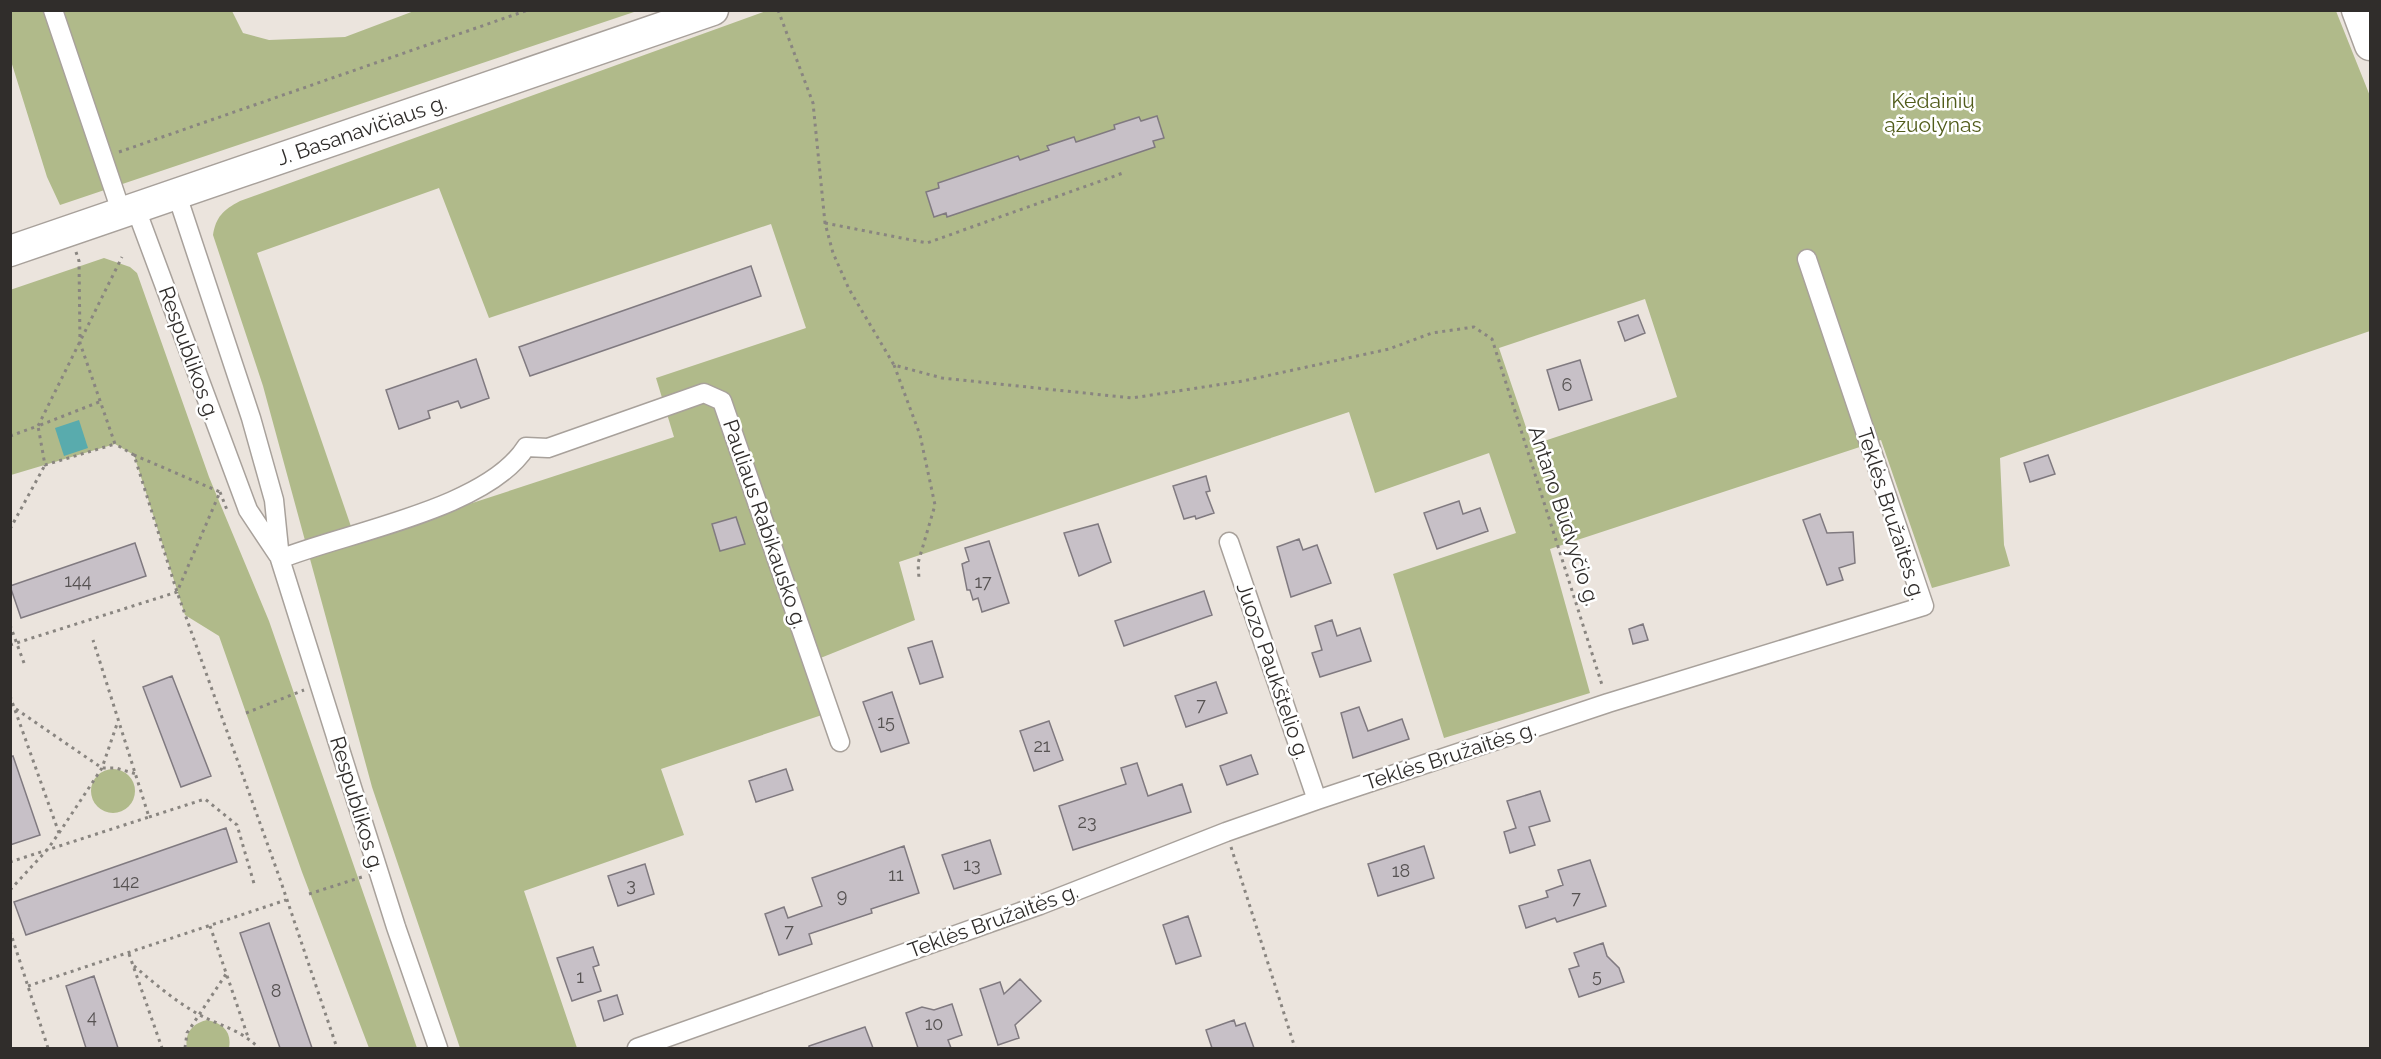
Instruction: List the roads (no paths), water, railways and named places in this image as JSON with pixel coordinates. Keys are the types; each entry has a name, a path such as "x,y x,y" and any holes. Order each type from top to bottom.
{"main road":[{"name":"J. Basanavičiaus g.","path":"10,251 713,10"},
{"path":"2357,10 2370,45"}],"street":[{"name":"Respublikos g.","path":"53,10 102,158 129,211 248,510 280,559"},
{"name":"Respublikos g.","path":"177,195 251,418 274,500 280,559 379,872 438,1048"},
{"name":"Teklės Bružaitės g.","path":"637,1048 1040,905 1226,832 1317,800 1608,703 1924,606 1807,259"},
{"name":"Pauliaus Rabikausko g.","path":"280,559 308,548 423,513 493,480 520,457 526,447 548,448 704,393 722,401 840,742"},
{"name":"Juozo Paukštelio g.","path":"1229,542 1317,800"}],"water":[{"path":"79,420 88,448 64,456 55,428"}],"park label":[{"name":"Kėdainių ąžuolynas","path":"1933,113"}]}
